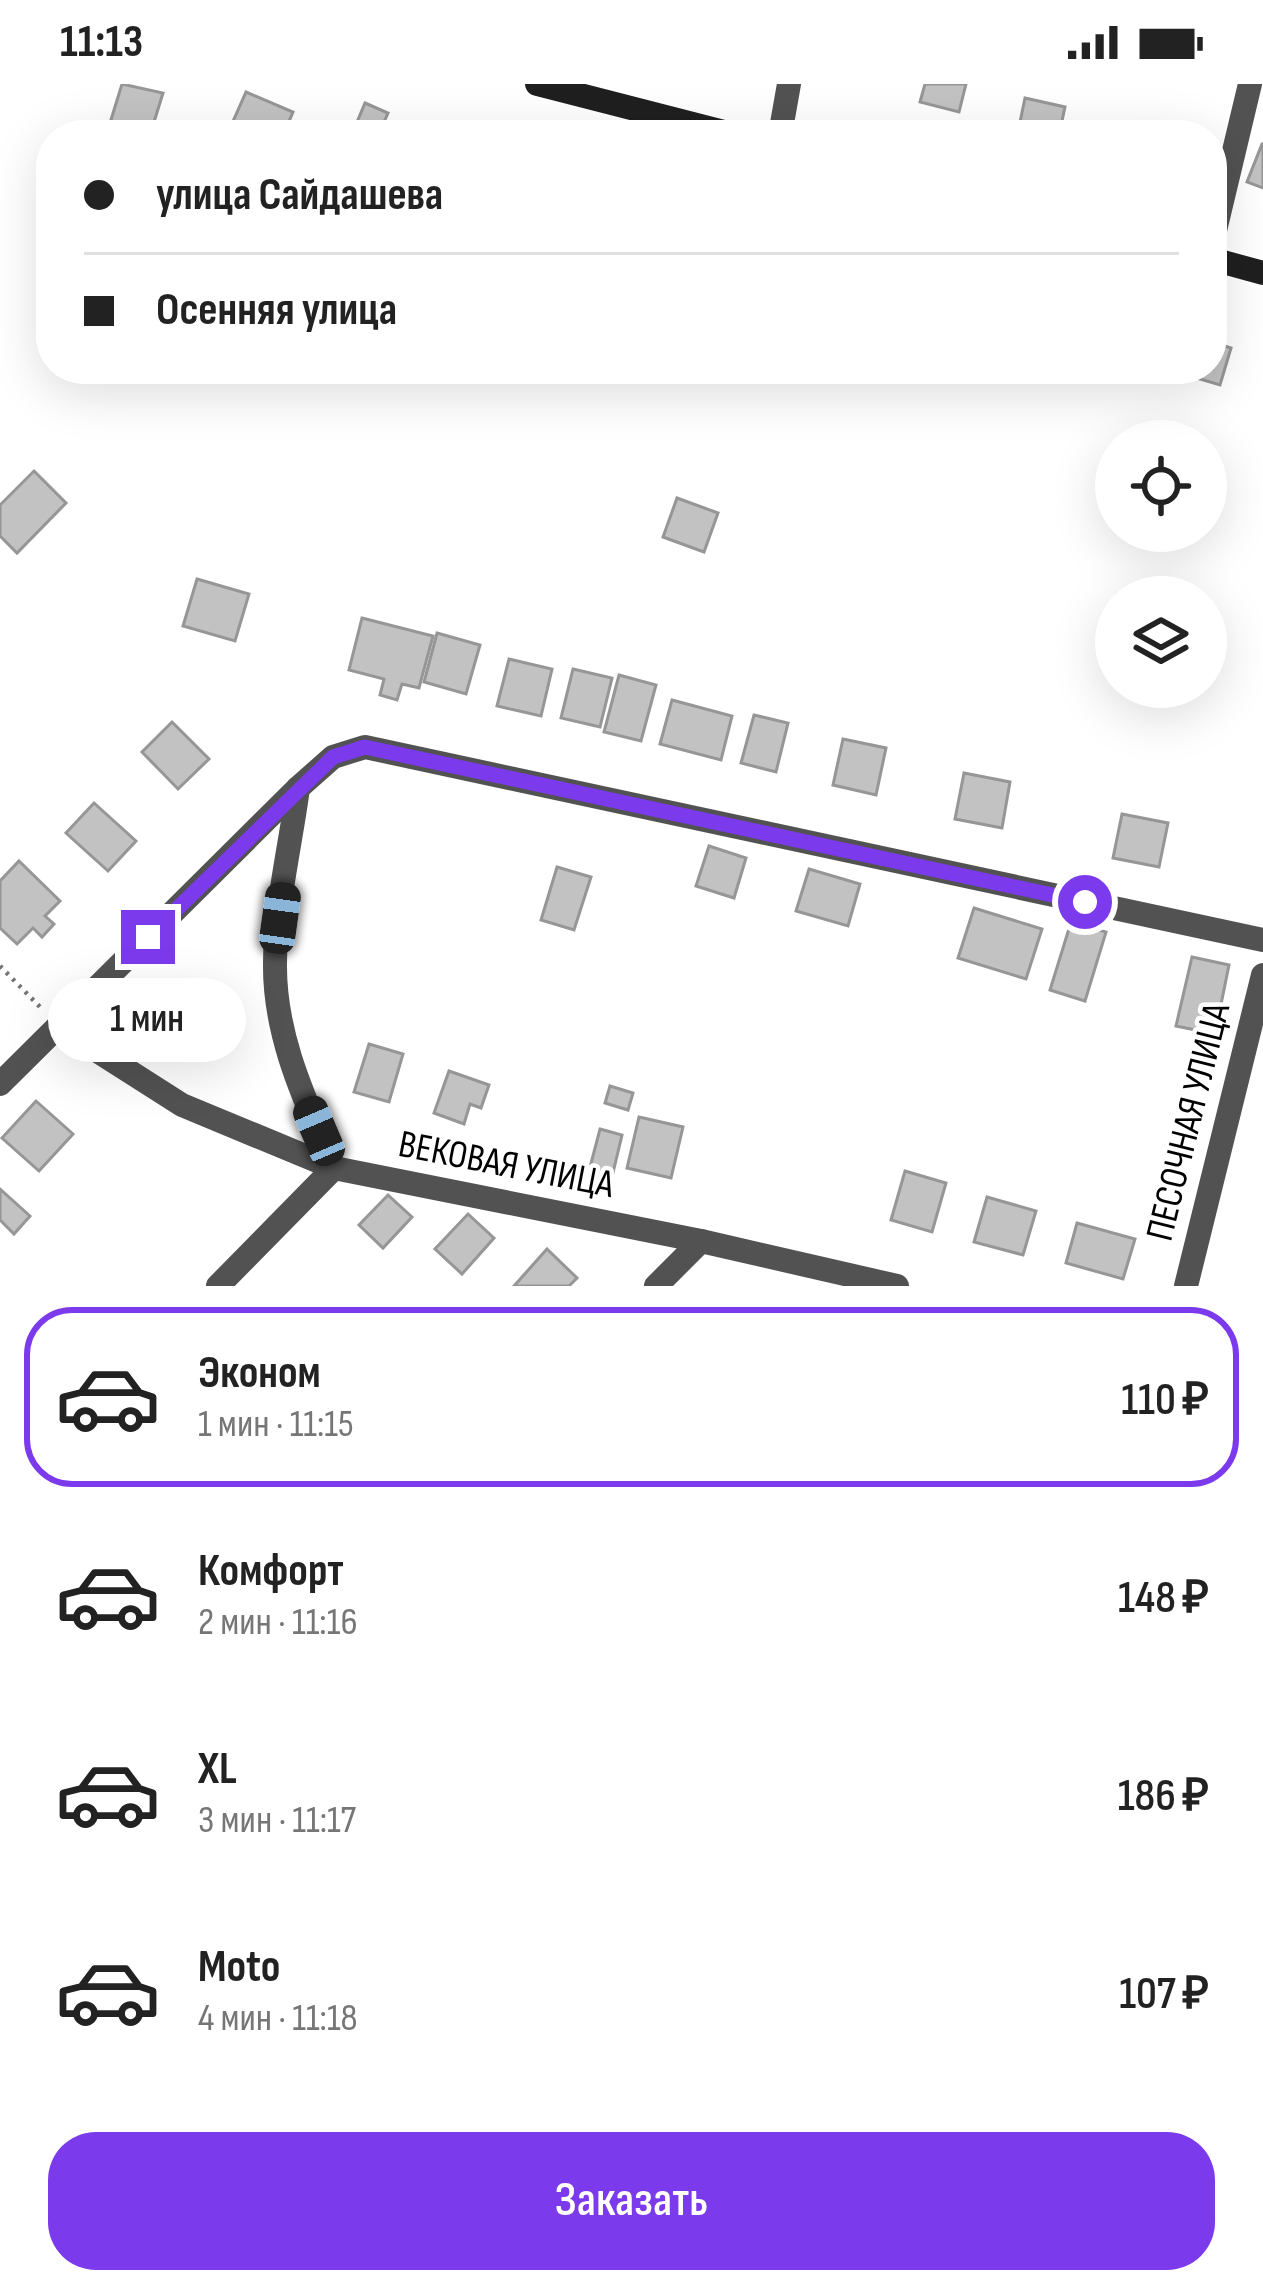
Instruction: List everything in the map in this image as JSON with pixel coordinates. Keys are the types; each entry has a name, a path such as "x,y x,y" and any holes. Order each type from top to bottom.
{"main road":[{"path":"537,84 677,120"},
{"path":"1227,263 1263,273"}],"street":[{"path":"783,120 789,84"},
{"path":"1227,180 1250,84"},
{"path":"0,1084 298,788 333,757 365,747 1263,940"},
{"path":"218,1286 334,1168 289,1059 274,962 298,788"},
{"name":"ПЕСОЧНАЯ УЛИЦА","path":"1186,1286 1263,975"},
{"name":"ВЕКОВАЯ УЛИЦА","path":"58,1026 182,1105 334,1168 701,1241 897,1286"},
{"path":"656,1286 701,1241"}],"path":[{"path":"0,966 58,1026"}],"building":[{"path":"122,84 163,93 155,120 111,120"},
{"path":"925,84 966,84 959,112 920,102"},
{"path":"246,92 293,112 290,120 234,120"},
{"path":"1025,98 1065,107 1062,120 1020,120"},
{"path":"365,103 388,113 385,120 358,120"},
{"path":"1263,144 1263,188 1247,182"},
{"path":"34,471 66,503 17,553 0,536 0,505"},
{"path":"677,498 718,513 704,552 663,537"},
{"path":"197,579 249,594 235,641 183,626"},
{"path":"362,618 433,636 419,688 402,684 397,700 380,695 384,679 349,670"},
{"path":"437,633 480,645 466,694 424,682"},
{"path":"509,659 552,669 541,716 497,706"},
{"path":"573,669 612,678 600,727 561,718"},
{"path":"619,675 656,685 641,741 604,732"},
{"path":"672,700 732,716 721,760 660,744"},
{"path":"754,715 788,723 776,772 741,763"},
{"path":"172,722 209,759 178,789 142,752"},
{"path":"843,739 886,748 876,795 833,785"},
{"path":"964,773 1010,782 1002,828 955,819"},
{"path":"94,803 136,841 108,871 66,833"},
{"path":"1122,814 1168,823 1159,867 1113,858"},
{"path":"709,846 746,858 734,898 696,886"},
{"path":"19,861 60,901 45,916 54,924 42,937 33,928 17,944 0,928 0,881"},
{"path":"557,867 591,877 574,930 541,920"},
{"path":"809,869 860,884 848,926 796,911"},
{"path":"974,908 1042,929 1026,979 958,958"},
{"path":"1071,922 1106,932 1085,1001 1050,990"},
{"path":"1192,957 1229,965 1215,1034 1176,1026"},
{"path":"369,1044 403,1054 389,1102 354,1092"},
{"path":"449,1071 489,1085 481,1108 470,1104 464,1124 434,1113"},
{"path":"610,1086 633,1093 628,1110 605,1103"},
{"path":"36,1101 73,1134 39,1171 2,1138"},
{"path":"639,1117 683,1127 671,1178 627,1168"},
{"path":"600,1129 622,1135 612,1177 589,1171"},
{"path":"905,1171 946,1183 932,1232 891,1220"},
{"path":"0,1189 30,1216 14,1234 0,1220"},
{"path":"388,1195 412,1217 383,1248 359,1225"},
{"path":"987,1197 1036,1211 1023,1255 974,1242"},
{"path":"468,1214 494,1238 462,1274 435,1249"},
{"path":"1077,1223 1135,1239 1123,1279 1066,1263"},
{"path":"547,1249 577,1278 569,1286 514,1286"}],"route":[{"path":"148,937 333,757 365,747 1085,902"}]}
